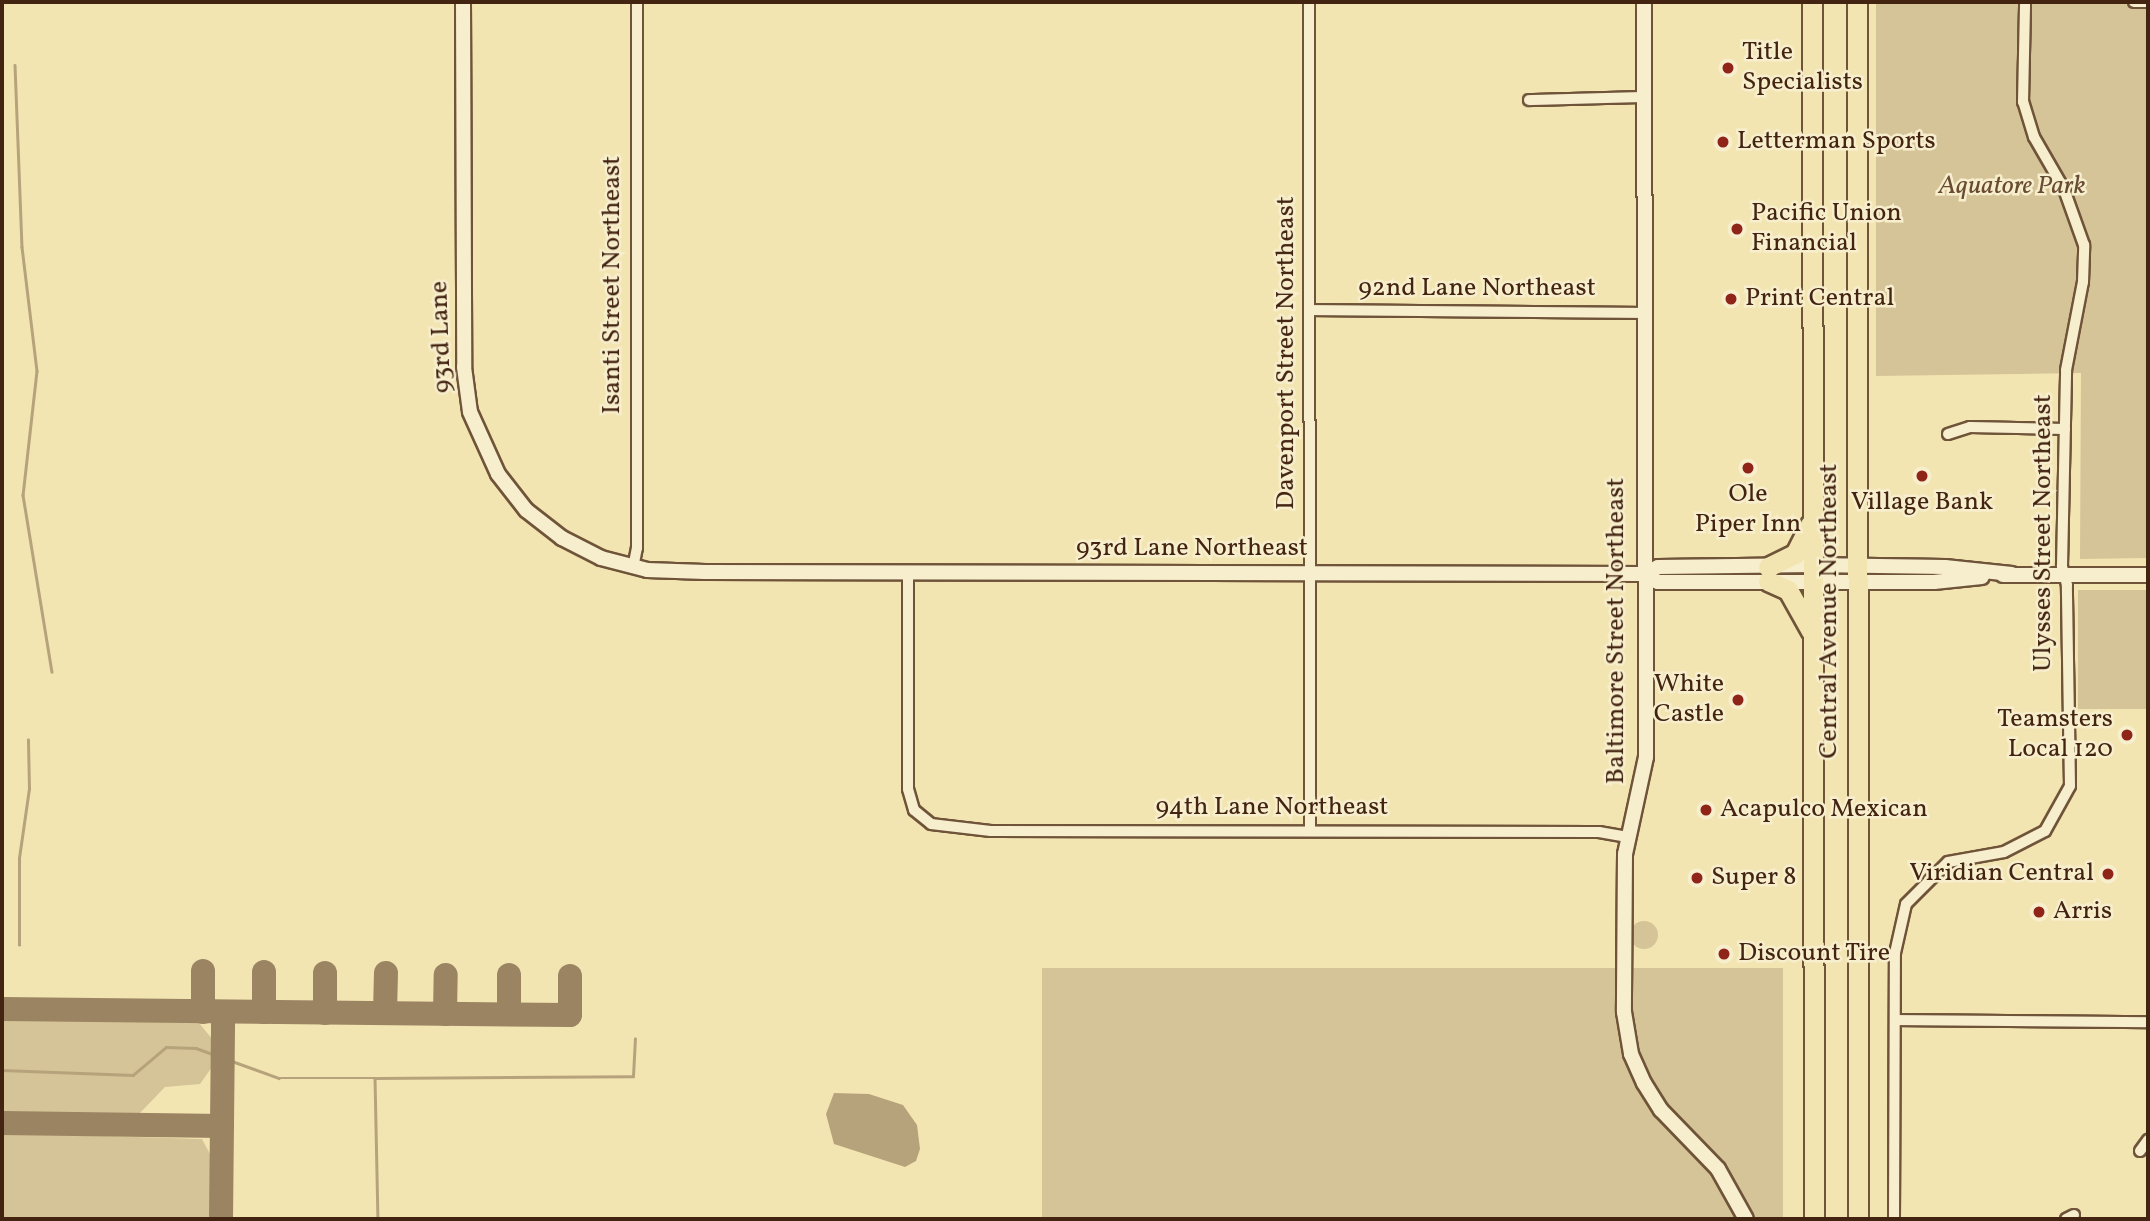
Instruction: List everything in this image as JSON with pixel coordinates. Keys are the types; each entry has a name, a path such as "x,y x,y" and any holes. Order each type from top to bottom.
{"highway":[{"name":"Central Avenue Northeast","path":"1857,2 1855,574 1858,1219"},
{"name":"Central Avenue Northeast","path":"1812,5 1814,1219"},
{"path":"1813,510 1807,536 1795,554 1768,574 1788,590 1813,635"}],"street":[{"name":"93rd Lane","path":"463,2 464,367 470,412 489,459 526,510 582,550 634,568 739,572"},
{"name":"Isanti Street Northeast","path":"634,568 637,548 637,2"},
{"name":"Davenport Street Northeast","path":"1309,2 1310,830"},
{"name":"Baltimore Street Northeast","path":"1644,2 1646,757 1628,838 1624,1002 1631,1054 1651,1096 1718,1169 1746,1219"},
{"path":"2134,2 2148,2"},
{"name":"Ulysses Street Northeast","path":"1894,1219 1896,939 1913,895 1948,862 2024,845 2045,831 2067,796 2067,584 2063,575 2066,370 2083,282 2084,245 2064,189 2034,137 2023,102 2025,5"},
{"path":"1529,100 1646,97"},
{"name":"92nd Lane Northeast","path":"1311,310 1643,313"},
{"path":"1948,434 1970,427 2065,429"},
{"name":"93rd Lane Northeast","path":"739,572 1645,574 1658,582 1768,574 2148,575"},
{"name":"94th Lane Northeast","path":"908,573 908,789 919,817 940,828 1599,832 1628,838"},
{"path":"1897,1020 2148,1022"},
{"path":"2140,1151 2148,1140"}],"green space":[{"name":"Aquatore Park","path":"1876,2 2148,2 2148,558 2080,559 2081,373 1876,376"},
{"path":"2078,590 2148,590 2148,709 2078,709"},
{"path":"1644,921 1654,925 1658,935 1654,945 1644,949 1634,945 1630,935 1634,925"},
{"path":"1042,968 1783,968 1783,1219 1042,1219"},
{"path":"2,1018 189,1020 199,1023 213,1040 212,1067 200,1084 165,1087 137,1116 2,1115"},
{"path":"2,1133 202,1139 211,1156 211,1219 2,1219"}],"shaded area":[{"path":"834,1093 869,1094 903,1105 917,1125 920,1149 916,1161 905,1167 834,1144 826,1114"}],"waterway":[{"path":"15,65 22,247 37,371 23,495 52,672"},
{"path":"19,945 19,858 29,789 28,740"},
{"path":"375,1078 633,1076 635,1039"},
{"path":"2,1070 133,1075 166,1047 196,1048 279,1078 375,1078 378,1219"}],"taxiway":[{"path":"203,971 203,1012"},
{"path":"264,972 264,1012"},
{"path":"325,973 325,1013"},
{"path":"385,1013 386,973"},
{"path":"445,1014 446,975"},
{"path":"509,975 509,1014"},
{"path":"2,1009 570,1015 570,976"},
{"path":"221,1219 223,1012"},
{"path":"2,1123 222,1126"}],"place":[{"name":"Title Specialists","path":"1728,68"},
{"name":"Letterman Sports","path":"1723,142"},
{"name":"Pacific Union Financial","path":"1737,229"},
{"name":"Print Central","path":"1731,299"},
{"name":"Ole Piper Inn","path":"1748,468"},
{"name":"Village Bank","path":"1922,476"},
{"name":"White Castle","path":"1738,700"},
{"name":"Teamsters Local 120","path":"2127,735"},
{"name":"Acapulco Mexican","path":"1706,810"},
{"name":"Viridian Central","path":"2108,874"},
{"name":"Super 8","path":"1697,878"},
{"name":"Arris","path":"2039,912"},
{"name":"Discount Tire","path":"1724,954"}]}
